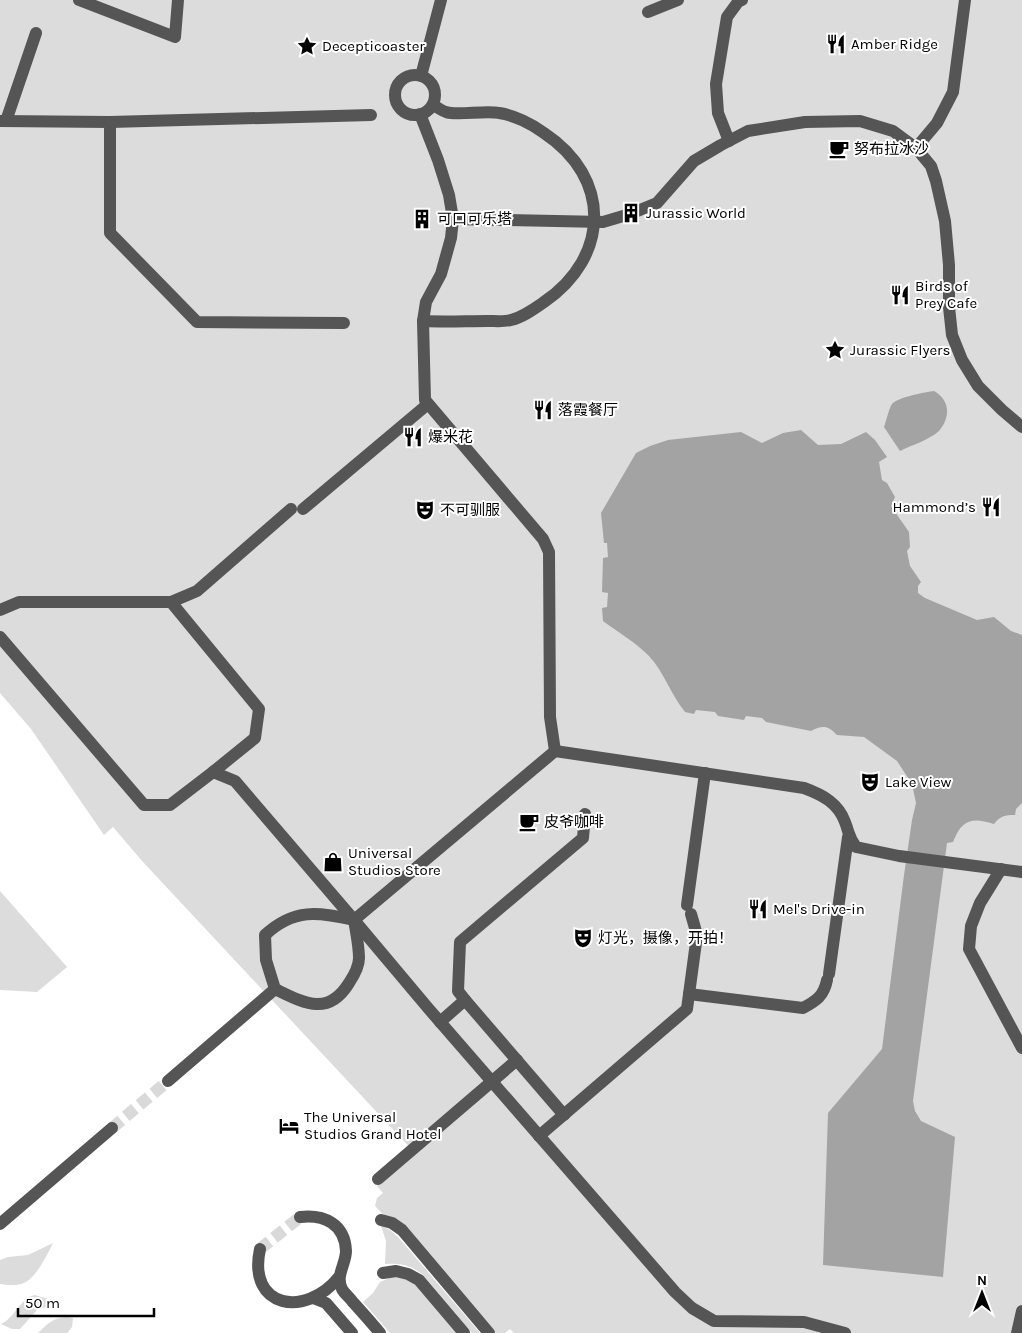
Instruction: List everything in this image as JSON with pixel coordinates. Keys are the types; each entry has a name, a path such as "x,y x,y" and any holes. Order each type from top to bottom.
{"street":[{"path":"79,0 175,36 178,0"},
{"path":"421,76 441,0"},
{"path":"648,12 678,0"},
{"path":"729,141 718,113 716,84 727,16 738,2 742,0"},
{"path":"916,148 937,123 953,92 965,0"},
{"path":"36,33 3,121 110,122 370,115"},
{"path":"410,75 421,76 429,80 435,90 436,97 433,105 426,112 420,114 407,113 401,109 395,97 399,83 410,75"},
{"path":"423,321 510,320 530,311 557,293 584,261 590,246 595,221 594,205 588,182 579,166 567,150 544,132 520,119 500,113 447,113 433,105"},
{"path":"420,114 446,188 453,219 451,238 441,274 426,302 423,321 423,389 425,400 543,539 549,552 550,717 555,751"},
{"path":"453,219 603,222 657,203 694,162 748,131 795,124 860,121 893,130 916,148 931,166 936,181 945,221 952,335 962,360 978,386 1022,427"},
{"path":"110,122 110,233 197,322 344,323"},
{"path":"0,610 20,602 171,602 197,591 428,404"},
{"path":"1,639 144,805 170,805 255,738 260,710 171,602"},
{"path":"354,920 555,751 804,788 822,795 836,806 845,823 848,836 825,990 816,1001 803,1008 689,994"},
{"path":"214,772 235,781 492,1082 675,1292 692,1308 714,1321 804,1322 845,1333"},
{"path":"539,1136 687,1009 697,935 689,910 705,773"},
{"path":"564,1115 458,991 460,942 583,838 585,814"},
{"path":"848,836 856,847 899,856 1022,872"},
{"path":"1001,869 980,903 971,926 969,949 1022,1048"},
{"path":"323,914 354,920 359,960 351,980 341,996 328,1004 305,1003 275,989 266,960 265,935 278,923 294,916 323,914"},
{"path":"168,1081 275,989"},
{"path":"440,1022 465,1000"},
{"path":"378,1179 517,1060"},
{"path":"0,1224 112,1128"},
{"path":"260,1249 257,1271 260,1281 266,1291 275,1298 286,1302 301,1303 330,1288 339,1277 346,1252 344,1240 338,1228 330,1221 319,1217 300,1217"},
{"path":"382,1220 392,1223 402,1230 489,1333"},
{"path":"383,1273 396,1271 408,1274 419,1280 464,1333"},
{"path":"339,1277 341,1288 380,1333"},
{"path":"313,1298 326,1303 352,1333"},
{"path":"1017,1333 1022,1311"}],"shaded area":[{"path":"0,0 1022,0 1022,1333 514,1333 510,1329 505,1333 496,1333 408,1231 378,1210 375,1206 377,1198 383,1193 377,1186 415,1153 143,862 113,827 104,835 31,729 0,693"},
{"path":"934,391 946,404 947,415 943,426 930,437 900,451 884,427 892,404 906,397"},
{"path":"801,430 818,445 841,444 866,432 875,440 887,457 879,462 882,480 887,483 895,497 891,506 909,532 910,547 907,551 910,566 921,582 918,586 918,593 925,598 977,620 994,617 1011,631 1022,635 1022,803 1016,809 1015,815 1003,816 994,824 974,821 964,824 956,834 953,842 947,843 913,1101 915,1111 921,1121 955,1137 943,1277 823,1265 828,1113 882,1049 904,875 916,803 912,784 897,761 864,737 837,735 831,729 825,727 811,731 766,722 762,718 746,716 744,720 718,716 715,712 696,710 694,714 685,712 649,656 603,621 602,608 607,607 608,593 602,592 603,558 608,557 607,543 604,543 601,513 636,453 668,440 741,432 762,443 783,433"},
{"path":"0,891 67,967 37,992 0,990"},
{"path":"381,1226 390,1230 399,1238 480,1333 472,1333 419,1272 405,1265 385,1264 386,1241"},
{"path":"53,1243 41,1266 28,1280 19,1285 0,1284 0,1260 8,1257 28,1255"},
{"path":"394,1276 415,1282 458,1333 390,1333 363,1302 373,1293 380,1282"},
{"path":"35,1295 55,1301 51,1305 37,1310 20,1329 12,1329 1,1324 25,1300"},
{"path":"67,1317 73,1318 72,1327 67,1333 38,1333 51,1322"}],"tunnel":[{"path":"112,1128 168,1081"},
{"path":"260,1249 300,1217"}],"place":[{"name":"Amber Ridge","path":"836,44"},
{"name":"Decepticoaster","path":"307,46"},
{"name":"努布拉冰沙","path":"839,149"},
{"name":"Jurassic World","path":"631,213"},
{"name":"可口可乐塔","path":"422,219"},
{"name":"Birds of Prey Cafe","path":"900,295"},
{"name":"Jurassic Flyers","path":"835,350"},
{"name":"落霞餐厅","path":"543,410"},
{"name":"爆米花","path":"413,437"},
{"name":"Hammond’s","path":"991,507"},
{"name":"不可驯服","path":"425,510"},
{"name":"Lake View","path":"870,782"},
{"name":"皮爷咖啡","path":"529,822"},
{"name":"Universal Studios Store","path":"333,862"},
{"name":"Mel's Drive-in","path":"758,909"},
{"name":"灯光，摄像，开拍！","path":"583,938"},
{"name":"The Universal Studios Grand Hotel","path":"289,1126"}]}
